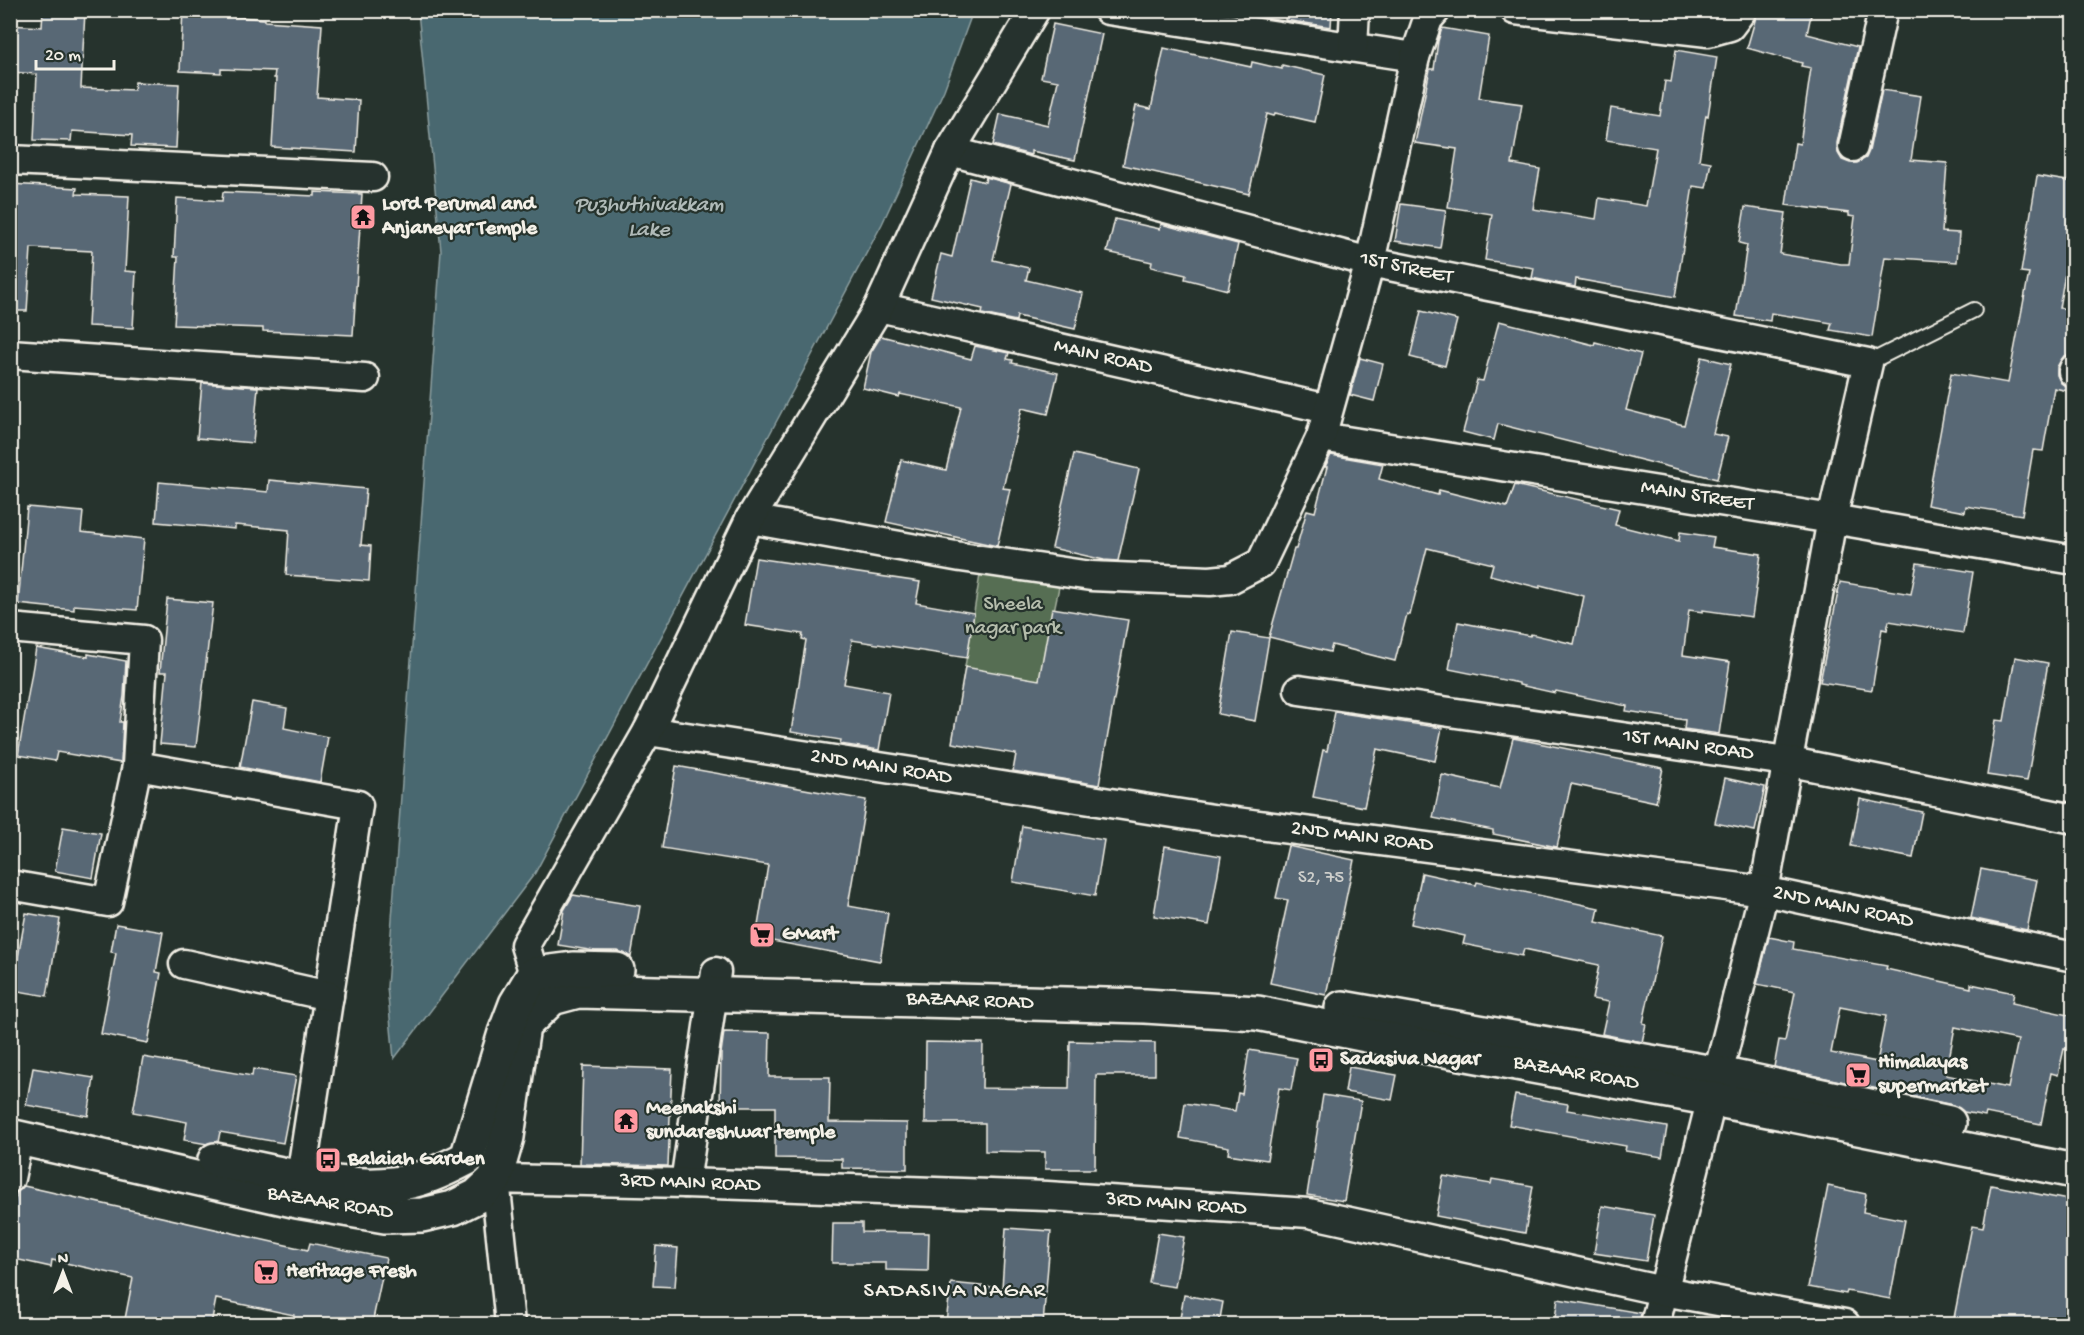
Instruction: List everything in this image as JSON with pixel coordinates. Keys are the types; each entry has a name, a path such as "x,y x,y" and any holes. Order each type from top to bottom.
{"main road":[{"name":"BAZAAR ROAD","path":"715,984 578,991 552,998 523,1026 507,1137 495,1179 477,1196 453,1208 422,1215 385,1216 297,1201 13,1133 21,1123 353,1185 394,1184 436,1173 467,1158 505,1033 516,1004 534,974 573,969 715,984 1257,1014 1396,1041 1716,1087 2073,1150"},
{"name":"BAZAAR ROAD","path":"1716,1087 2073,1171"}],"street":[{"path":"534,974 525,945 648,731 750,519 879,307 950,151 1035,10"},
{"path":"1107,10 1415,57"},
{"path":"1353,47 1355,10"},
{"path":"750,519 961,557 1092,576 1210,581 1230,579 1261,563 1321,436 1370,262 1415,57 1428,20 1436,10"},
{"path":"1515,10 1708,32 1730,26 1742,10"},
{"path":"1854,147 1883,10"},
{"name":"1ST STREET","path":"950,151 1370,262 1868,363"},
{"path":"10,160 373,177"},
{"name":"MAIN ROAD","path":"879,307 1328,409"},
{"path":"10,354 365,378"},
{"path":"1655,1324 1764,891 1832,519 1868,363"},
{"name":"MAIN STREET","path":"1321,436 2073,560"},
{"path":"10,628 144,640 137,766 108,902 10,885"},
{"name":"1ST MAIN ROAD","path":"1299,690 1786,761 2073,819"},
{"name":"2ND MAIN ROAD","path":"648,731 1213,819 1764,891 2073,957"},
{"path":"137,766 358,804 301,1177"},
{"path":"184,964 329,996"},
{"path":"685,1183 715,984"},
{"path":"10,1178 13,1133"},
{"path":"495,1179 510,1324"},
{"name":"3RD MAIN ROAD","path":"495,1179 685,1183 1047,1196 1309,1214 1663,1291 1845,1324"}],"lane":[{"path":"1868,363 1974,310"}],"green space":[{"name":"Sheela nagar park","path":"981,569 1059,587 1038,686 965,667"}],"water":[{"name":"Puzhuthivakkam Lake","path":"418,11 973,11 944,90 882,224 535,873 394,1059 387,987 441,251"}],"building":[{"path":"43,10 85,11 81,88 134,90 135,82 179,84 176,148 131,146 132,135 72,131 71,141 34,140 37,74 10,72 10,25 42,27"},
{"path":"183,10 224,13 224,16 265,19 265,21 322,25 317,97 359,100 356,152 272,147 275,71 221,69 221,73 180,71"},
{"path":"1286,10 1332,10 1331,27 1285,20"},
{"path":"1758,10 1812,10 1807,34 1858,47 1837,143 1838,153 1842,160 1857,163 1866,158 1882,90 1921,96 1911,160 1947,163 1942,232 1959,233 1957,262 1885,257 1872,337 1830,330 1832,323 1771,313 1770,321 1736,316 1747,245 1739,243 1745,207 1786,213 1780,254 1841,264 1849,264 1855,217 1849,216 1849,213 1786,205 1795,143 1800,144 1811,68 1801,66 1802,63 1747,48"},
{"path":"1053,24 1102,34 1075,160 1031,151 1031,155 993,145 1000,114 1048,125 1058,81 1041,78"},
{"path":"1442,28 1489,36 1479,98 1522,104 1512,164 1540,169 1533,209 1596,219 1599,198 1646,206 1656,148 1606,140 1611,108 1660,116 1665,81 1671,82 1676,50 1717,57 1699,160 1711,162 1706,188 1693,186 1675,297 1576,279 1575,287 1532,278 1534,268 1485,260 1492,214 1448,207 1457,149 1415,143 1430,69 1434,69"},
{"path":"1164,48 1251,67 1252,62 1282,69 1282,65 1325,75 1315,122 1275,113 1274,116 1267,114 1249,194 1123,165 1136,106 1151,109"},
{"path":"2037,176 2073,182 2073,245 2070,245 2059,308 2073,309 2073,353 2063,357 2057,367 2057,375 2061,383 2073,388 2073,392 2054,388 2043,451 2033,450 2022,515 1966,506 1965,512 1927,505 1951,373 2008,383 2029,273 2021,272"},
{"path":"986,177 1011,184 993,260 1029,268 1026,280 1083,293 1075,329 1017,316 1016,321 982,314 983,309 931,297 941,254 952,257 970,178 985,182"},
{"path":"10,184 77,188 76,194 129,196 125,271 136,272 133,328 88,326 92,251 31,248 27,311 10,311"},
{"path":"223,192 315,196 315,192 362,194 353,335 263,331 263,328 174,325 178,257 174,257 177,198 222,201"},
{"path":"1401,204 1446,210 1440,248 1395,241"},
{"path":"1115,219 1160,229 1161,224 1238,244 1228,290 1185,279 1186,275 1151,267 1152,262 1107,252"},
{"path":"1421,311 1457,320 1445,366 1410,357"},
{"path":"1499,321 1594,345 1595,342 1641,354 1626,410 1684,425 1702,357 1731,364 1713,434 1728,437 1717,479 1498,424 1494,440 1463,432 1477,380 1483,381"},
{"path":"881,336 971,359 975,346 1009,353 1007,359 1013,360 1012,363 1058,373 1048,414 1022,408 1003,488 1010,489 997,546 886,522 901,460 946,470 961,407 900,394 899,397 863,388 871,352"},
{"path":"1360,358 1383,364 1374,401 1350,395"},
{"path":"202,383 258,387 253,443 197,438"},
{"path":"1074,454 1139,469 1118,561 1052,548"},
{"path":"1331,455 1383,464 1379,479 1438,495 1439,490 1507,507 1515,485 1619,509 1615,525 1679,541 1680,532 1714,537 1712,547 1761,554 1752,617 1689,610 1683,655 1730,662 1719,734 1684,729 1685,720 1626,711 1627,706 1556,691 1555,693 1519,685 1519,683 1449,669 1458,622 1530,636 1531,634 1574,644 1584,596 1490,575 1493,564 1427,548 1410,615 1407,614 1395,661 1332,645 1330,652 1269,637 1307,510 1315,512 1327,467 1325,467"},
{"path":"269,480 366,489 361,545 371,546 369,581 286,575 289,530 235,525 235,529 156,522 159,482 268,492"},
{"path":"27,507 83,512 81,532 144,539 137,610 74,605 74,610 18,604"},
{"path":"756,558 920,582 916,603 974,613 967,658 852,640 844,684 889,692 879,750 840,744 841,740 791,732 806,640 802,639 803,634 745,625"},
{"path":"1917,563 1973,572 1963,633 1889,621 1887,630 1882,629 1872,690 1820,682 1840,582 1911,594"},
{"path":"167,599 213,603 196,747 160,744 167,672 160,672"},
{"path":"1052,608 1128,620 1099,785 1013,771 1016,754 952,743 965,667 1039,680"},
{"path":"1232,632 1269,638 1255,721 1218,714"},
{"path":"36,648 126,661 120,722 123,722 121,763 57,752 55,761 18,755"},
{"path":"2015,657 2048,663 2027,781 1987,775 1996,720 2004,721"},
{"path":"252,702 287,708 284,728 328,737 320,782 240,767"},
{"path":"1335,712 1442,728 1435,761 1377,749 1364,807 1313,797 1323,750 1327,751"},
{"path":"1513,738 1663,768 1656,802 1571,784 1557,847 1493,834 1493,830 1433,818 1442,775 1500,788"},
{"path":"676,766 866,800 848,906 888,913 880,961 756,938 768,865 662,848"},
{"path":"1725,778 1765,787 1755,831 1715,823"},
{"path":"1860,799 1922,812 1913,858 1851,846"},
{"path":"1022,826 1104,840 1095,896 1013,882"},
{"path":"63,827 101,833 93,878 55,871"},
{"path":"1165,846 1221,856 1209,925 1154,916"},
{"path":"1288,846 1354,860 1326,995 1270,983 1288,900 1276,898"},
{"path":"1981,869 2037,880 2027,930 1971,918"},
{"path":"1422,873 1476,885 1477,882 1599,908 1596,922 1662,936 1643,1023 1646,1024 1642,1042 1602,1034 1609,1002 1592,999 1599,965 1524,949 1522,956 1463,944 1465,936 1411,924"},
{"path":"573,895 640,906 631,957 618,951 595,951 558,945 564,910"},
{"path":"26,913 60,919 47,996 12,990"},
{"path":"116,924 163,932 156,972 161,973 148,1043 101,1034 116,953 111,952"},
{"path":"1769,937 1794,942 1793,949 1887,966 1886,969 1971,988 1971,984 2014,993 2012,1003 2073,1016 2073,1051 2064,1049 2058,1075 2051,1073 2041,1124 1986,1113 1985,1116 1964,1112 1953,1105 1774,1067 1779,1040 1785,1041 1795,992 1757,984","holes":["1840,1007 1886,1016 1877,1062 1831,1053","1955,1027 2018,1040 2008,1088 1946,1075"]},
{"path":"724,1032 770,1033 769,1077 830,1077 829,1122 907,1123 907,1169 842,1168 842,1159 775,1158 775,1107 720,1107 721,1053"},
{"path":"1070,1041 1155,1043 1155,1075 1096,1075 1095,1169 1045,1169 1045,1152 985,1151 985,1123 925,1123 926,1042 983,1043 982,1088 1069,1089"},
{"path":"1249,1050 1297,1058 1291,1090 1279,1088 1267,1160 1228,1154 1229,1147 1180,1138 1185,1103 1235,1111 1238,1093 1242,1094"},
{"path":"143,1057 252,1076 253,1069 296,1076 283,1143 220,1132 218,1142 207,1144 184,1140 187,1122 133,1112"},
{"name":"Meenakshi sundareshwar temple","path":"583,1066 672,1069 668,1166 580,1164"},
{"path":"1349,1067 1397,1075 1392,1100 1345,1092"},
{"path":"33,1068 94,1078 88,1116 26,1105"},
{"path":"1323,1095 1361,1101 1344,1201 1307,1195"},
{"path":"1515,1095 1568,1104 1567,1110 1667,1127 1662,1157 1625,1151 1626,1146 1509,1125"},
{"path":"1443,1176 1491,1184 1492,1179 1533,1186 1525,1233 1436,1216"},
{"path":"1991,1185 2073,1201 2073,1282 2065,1324 2022,1324 2003,1321 2002,1324 1990,1324 1954,1318 1972,1226 1983,1228"},
{"path":"24,1186 308,1250 310,1243 386,1258 372,1324 292,1324 294,1315 216,1299 211,1324 124,1324 133,1278 52,1260 51,1267 10,1258 10,1221 17,1192"},
{"path":"1828,1186 1866,1194 1863,1212 1905,1220 1890,1299 1808,1287"},
{"path":"1602,1206 1654,1215 1646,1261 1594,1253"},
{"path":"833,1223 862,1223 862,1232 929,1233 928,1271 886,1270 886,1263 832,1263"},
{"path":"1006,1228 1051,1231 1043,1324 946,1322 951,1283 1002,1288"},
{"path":"1158,1233 1184,1237 1175,1287 1149,1283"},
{"path":"656,1246 678,1248 675,1287 653,1286"},
{"path":"1184,1295 1223,1302 1219,1324 1179,1324"},
{"path":"1558,1299 1641,1313 1639,1324 1554,1324"}],"place":[{"name":"Lord Perumal and Anjaneyar Temple","path":"363,217"},
{"name":"GMart","path":"762,935"},
{"name":"Sadasiva Nagar","path":"1321,1060"},
{"name":"Himalayas supermarket","path":"1858,1075"},
{"name":"Meenakshi sundareshwar temple","path":"626,1121"},
{"name":"Balaiah Garden","path":"328,1160"},
{"name":"Heritage Fresh","path":"266,1272"}],"district":[{"name":"SADASIVA NAGAR","path":"955,1292"}]}
